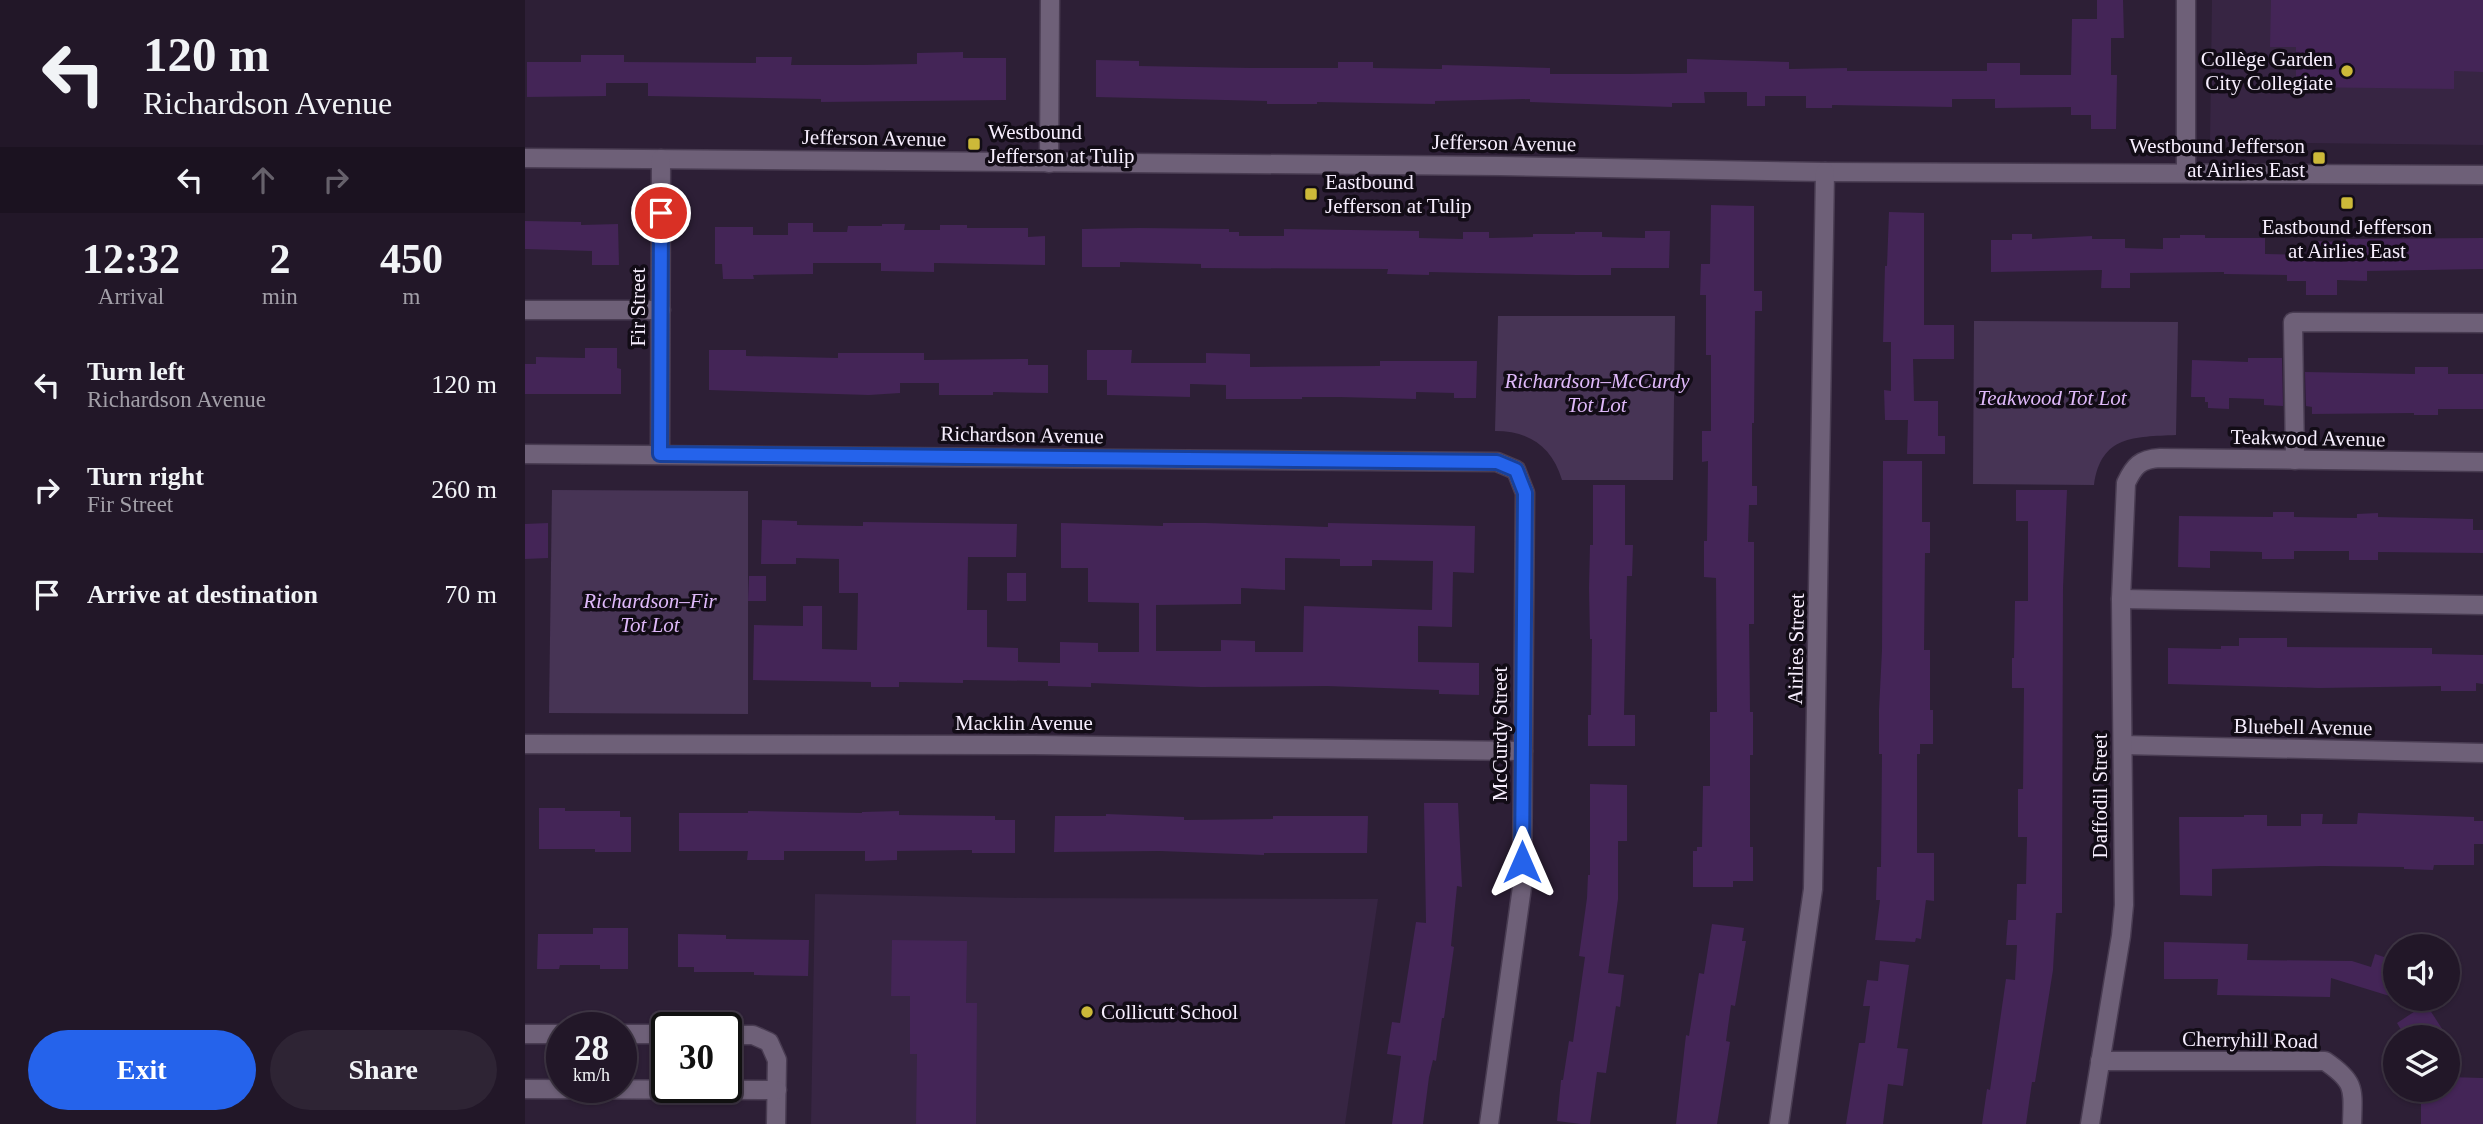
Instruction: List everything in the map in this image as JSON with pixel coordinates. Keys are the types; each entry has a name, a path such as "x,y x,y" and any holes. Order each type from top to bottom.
{"street":[{"path":"1049,163 1050,0"},
{"path":"2186,0 2186,172"},
{"name":"Jefferson Avenue","path":"525,158 1500,166 1825,172 2483,175"},
{"name":"Fir Street","path":"660,454 661,159"},
{"name":"Airlies Street","path":"1779,1124 1813,889 1825,172"},
{"path":"525,310 661,310"},
{"path":"2295,460 2293,322 2483,323"},
{"name":"Richardson Avenue","path":"525,454 1497,462 1516,470"},
{"name":"Teakwood Avenue","path":"2133,466 2147,459 2159,458 2483,463"},
{"name":"Daffodil Street","path":"2090,1124 2124,905 2121,599 2126,483 2133,466"},
{"name":"McCurdy Street","path":"1489,1124 1522,887 1525,493 1516,470"},
{"path":"2121,599 2483,605"},
{"name":"Macklin Avenue","path":"525,744 1034,745 1523,751"},
{"name":"Bluebell Avenue","path":"2123,745 2483,753"},
{"path":"525,1034 546,1034"},
{"path":"742,1035 753,1035 769,1042 777,1060 776,1124"},
{"name":"Cherryhill Road","path":"2100,1061 2325,1061 2343,1073 2353,1091 2352,1124"},
{"path":"525,1089 777,1090"}],"shaded area":[{"name":"Collège Garden City Collegiate","path":"2212,0 2483,0 2483,145 2210,142"},
{"name":"Collicutt School","path":"815,894 1024,898 1378,899 1345,1124 811,1124"}],"green space":[{"name":"Richardson–McCurdy Tot Lot","path":"1498,316 1675,316 1673,480 1562,480 1552,458 1537,443 1518,434 1495,431"},
{"name":"Teakwood Tot Lot","path":"1974,321 2178,322 2176,435 2133,439 2112,448 2104,456 2094,485 1973,484"},
{"name":"Richardson–Fir Tot Lot","path":"552,490 748,491 748,714 549,713"}],"building":[{"path":"2097,0 2123,0 2124,38 2111,38 2111,75 2117,75 2116,129 2091,129 2091,115 2071,115 2071,107 1995,108 1995,99 1952,99 1952,107 1832,105 1832,108 1806,108 1806,96 1765,96 1765,106 1747,106 1747,92 1704,92 1705,103 1672,103 1672,107 1530,102 1530,99 1435,101 1435,104 1267,104 1267,101 1096,97 1096,60 1139,61 1139,66 1251,68 1338,68 1338,62 1373,62 1373,68 1442,69 1442,65 1550,68 1550,74 1687,73 1687,59 1789,62 1789,69 1847,68 1847,71 1987,71 1987,63 2020,63 2020,75 2071,75 2072,19 2097,19"},
{"path":"2271,0 2483,0 2483,72 2454,71 2454,89 2296,87 2296,47 2270,47"},
{"path":"963,52 963,58 1006,58 1006,100 821,102 821,99 648,96 648,83 606,83 606,96 527,97 527,62 581,62 581,55 624,55 624,62 756,63 756,57 792,57 791,65 862,65 917,64 917,53"},
{"path":"1711,205 1754,206 1754,291 1762,291 1762,311 1755,311 1752,423 1752,486 1757,486 1757,505 1749,505 1748,542 1754,542 1754,624 1749,624 1750,712 1753,712 1750,847 1753,847 1753,881 1733,881 1733,887 1693,887 1693,851 1702,847 1703,786 1710,786 1710,712 1717,712 1716,578 1704,577 1708,461 1702,462 1702,431 1711,431 1711,355 1706,355 1706,295 1700,295 1701,264 1710,264"},
{"path":"1889,212 1924,213 1924,325 1954,325 1954,359 1913,359 1914,401 1938,401 1938,436 1945,436 1945,454 1907,454 1908,420 1885,420 1884,390 1891,391 1891,342 1883,342"},
{"path":"525,221 581,222 581,225 618,224 619,265 592,265 592,251 525,249"},
{"path":"788,223 813,223 813,232 847,232 848,226 882,224 905,224 904,230 940,230 940,225 1028,228 1028,237 1045,236 1045,265 934,263 934,272 881,271 881,263 813,263 813,274 753,275 754,279 723,279 722,264 715,264 715,227 753,227 753,235 788,235"},
{"path":"1082,229 1229,229 1229,232 1239,232 1239,236 1284,236 1284,229 1419,231 1419,238 1463,239 1463,232 1489,232 1489,238 1602,232 1602,237 1645,238 1645,231 1670,231 1669,268 1611,268 1611,275 1429,272 1429,275 1387,274 1388,269 1201,268 1201,264 1120,262 1120,267 1082,267"},
{"path":"2012,234 2032,234 2032,239 2092,236 2092,239 2125,239 2125,248 2163,249 2163,238 2180,238 2180,235 2205,235 2205,238 2265,238 2265,254 2312,255 2313,241 2483,238 2483,269 2367,271 2367,281 2337,280 2337,295 2306,295 2306,281 2287,281 2287,275 2224,272 2130,273 2130,288 2101,288 2102,270 1991,272 1991,240 2012,240"},
{"path":"585,348 617,348 617,368 621,369 621,394 525,394 525,364 536,364 536,357 585,358"},
{"path":"709,350 746,350 746,356 838,358 838,353 924,353 924,360 1028,359 1028,365 1048,365 1048,393 939,395 939,383 900,383 900,393 869,395 709,390"},
{"path":"1087,350 1132,350 1131,363 1206,363 1206,353 1250,354 1250,367 1380,366 1380,361 1477,361 1476,398 1454,398 1454,393 1416,392 1416,399 1226,399 1226,385 1190,384 1190,397 1107,395 1107,380 1087,380"},
{"path":"2248,358 2282,358 2283,406 2264,405 2264,399 2229,398 2229,409 2208,408 2205,397 2191,397 2192,360 2248,362"},
{"path":"2415,367 2448,367 2448,374 2483,374 2483,409 2438,409 2438,415 2312,414 2312,407 2306,406 2305,372 2415,374"},
{"path":"1883,461 1922,461 1922,522 1930,522 1930,553 1925,553 1924,650 1930,650 1933,744 1920,744 1920,754 1917,754 1917,853 1934,853 1934,901 1926,900 1921,939 1916,938 1915,942 1875,940 1880,900 1876,900 1877,867 1881,867 1882,754 1879,754 1879,710"},
{"path":"1593,485 1625,485 1625,545 1633,545 1632,576 1627,576 1624,715 1635,715 1635,746 1588,746 1588,715 1591,715 1592,639 1589,588 1590,545 1593,545"},
{"path":"2016,490 2067,490 2063,588 2062,913 2056,913 2053,970 2026,1124 1982,1124 1987,1089 1990,1090 2006,979 2015,980 2017,945 2006,945 2008,920 2016,920 2017,884 2026,884 2027,837 2018,837 2018,789 2023,789 2024,688 2012,688 2012,658 2015,601 2028,601 2028,521 2016,521"},
{"path":"2273,512 2294,512 2294,517 2357,518 2357,514 2378,513 2378,517 2473,519 2473,530 2483,530 2483,553 2378,552 2378,560 2349,560 2349,551 2294,551 2294,559 2262,559 2262,552 2210,551 2210,568 2178,567 2179,516 2273,517"},
{"path":"762,520 797,521 797,525 863,526 863,522 1017,524 1016,557 968,557 967,610 987,610 987,647 1018,648 1018,662 1060,663 1060,642 1098,643 1098,652 1139,652 1139,603 1088,602 1088,568 1061,568 1061,523 1163,526 1163,523 1206,523 1328,527 1328,523 1475,526 1474,573 1453,572 1452,627 1418,626 1418,662 1479,663 1479,695 1439,694 1439,690 1327,686 1201,687 1091,683 1091,687 1048,686 1048,681 963,680 963,683 899,682 899,687 871,687 871,682 753,680 754,625 803,626 803,606 822,606 822,649 857,650 858,593 839,593 839,559 796,558 796,564 761,564","holes":["1285,558 1340,559 1340,566 1372,566 1372,560 1433,561 1432,610 1304,606 1303,652 1255,652 1255,641 1221,640 1221,651 1156,651 1156,605 1241,604 1241,588 1285,590"]},
{"path":"548,523 548,558 525,559 525,524"},
{"path":"1007,573 1026,573 1026,601 1007,601"},
{"path":"749,576 766,576 766,601 748,601"},
{"path":"2239,638 2287,638 2287,647 2432,648 2432,654 2483,655 2483,684 2476,683 2476,691 2441,691 2441,686 2320,688 2168,684 2168,648 2221,649 2221,646 2239,646"},
{"path":"1590,784 1627,785 1627,841 1618,841 1618,899 1608,973 1624,975 1620,1007 1616,1006 1606,1073 1597,1072 1590,1124 1581,1124 1557,1121 1561,1080 1569,1041 1573,1042 1585,957 1579,956 1590,875"},
{"path":"1424,803 1458,803 1462,887 1457,886 1451,946 1454,947 1444,1018 1436,1061 1433,1060 1429,1077 1423,1124 1392,1124 1401,1056 1387,1054 1392,1022 1400,1023 1416,922 1426,923"},
{"path":"539,808 620,811 620,817 631,817 631,852 539,849"},
{"path":"899,811 899,815 995,816 995,820 1015,820 1015,853 972,853 972,850 897,851 897,860 865,861 865,851 784,851 784,860 747,860 748,851 679,851 679,813"},
{"path":"2358,813 2474,817 2474,821 2483,821 2483,844 2474,844 2474,865 2434,865 2433,870 2322,866 2212,869 2212,896 2180,895 2179,817 2267,815 2267,826 2301,826 2301,814 2323,814 2322,824 2357,824"},
{"path":"1106,814 1184,817 1184,820 1368,816 1367,853 1264,855 1160,851 1054,852 1055,816"},
{"path":"1712,924 1744,928 1742,941 1746,941 1735,1006 1731,1005 1726,1041 1730,1042 1717,1124 1676,1124 1686,1035 1689,1036 1699,973 1704,974"},
{"path":"593,928 628,928 628,969 600,969 600,965 560,965 559,969 537,969 538,934 593,934"},
{"path":"678,934 726,935 726,939 809,940 808,976 754,975 754,972 694,972 694,967 678,967"},
{"path":"892,940 967,941 966,1003 977,1003 976,1124 916,1124 917,1054 910,1054 910,996 891,996"},
{"path":"2164,942 2248,944 2247,960 2352,961 2371,967 2375,954 2383,957 2383,994 2331,978 2330,997 2217,995 2218,979 2164,979"},
{"path":"1880,961 1909,965 1897,1048 1908,1049 1903,1086 1888,1084 1883,1124 1846,1124 1859,1043 1865,1043 1870,1006 1863,1006 1867,980 1878,981"},
{"path":"2415,1011 2431,1011 2440,1025 2398,1025 2397,1023"},
{"path":"2460,1077 2483,1078 2483,1124 2421,1124 2421,1102 2460,1102"}],"place":[{"name":"Collège Garden City Collegiate","path":"2347,71"},
{"name":"Westbound Jefferson at Tulip","path":"974,144"},
{"name":"Westbound Jefferson at Airlies East","path":"2319,158"},
{"name":"Eastbound Jefferson at Tulip","path":"1311,194"},
{"name":"Eastbound Jefferson at Airlies East","path":"2347,203"},
{"name":"Collicutt School","path":"1087,1012"}],"route":[{"path":"661,213 660,454 1497,462 1516,470 1525,493 1522,862"}]}
